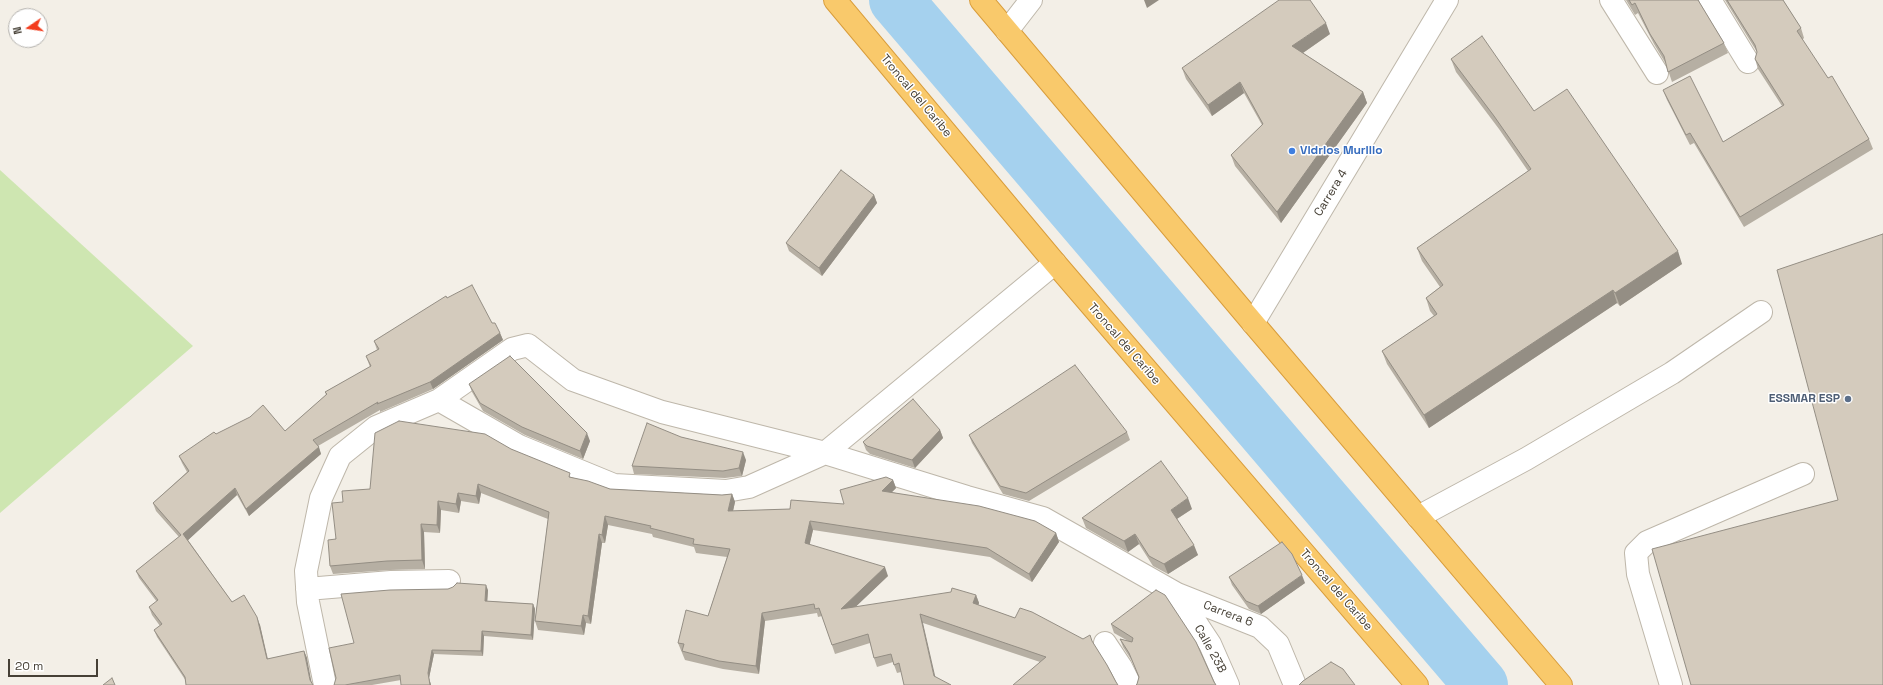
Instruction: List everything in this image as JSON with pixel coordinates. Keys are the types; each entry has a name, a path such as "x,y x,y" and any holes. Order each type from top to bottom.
{"highway":[{"name":"Troncal del Caribe","path":"836,0 1055,263 1417,685"},
{"path":"981,0 1252,323 1561,685"}],"street":[{"path":"1007,31 1031,0"},
{"name":"Carrera 4","path":"1252,323 1447,0"},
{"path":"1611,0 1657,73"},
{"path":"1710,0 1748,62"},
{"path":"325,685 308,602 306,571 321,498 340,456 376,427 438,400 519,446 614,485 726,491 749,487 825,454 1055,263"},
{"path":"1418,517 1526,458 1672,373 1761,312"},
{"name":"Carrera 6","path":"438,400 512,349 528,345 573,380 662,412 825,454 967,497 1043,518 1177,594 1260,627 1278,644 1295,685"},
{"path":"1671,685 1638,574 1636,553 1647,542 1803,474"},
{"path":"307,589 391,582 449,581"},
{"name":"Calle 23B","path":"1177,594 1210,644 1228,685"},
{"path":"1104,643 1121,666 1130,685"}],"green space":[{"path":"0,170 193,346 0,513"}],"building":[{"path":"1279,0 1310,0 1326,23 1292,46 1363,92 1277,212 1231,155 1263,124 1240,82 1208,105 1182,68"},
{"path":"1629,0 1698,0 1724,43 1668,72 1664,56 1650,34 1635,3 1632,5"},
{"path":"1727,0 1783,0 1801,28 1797,31 1828,78 1832,76 1869,139 1740,217 1690,133 1686,135 1663,90 1690,76 1723,142 1784,105 1755,59 1757,52 1755,45"},
{"path":"1482,36 1534,111 1567,89 1678,251 1615,293 1613,290 1424,415 1382,351 1437,314 1426,298 1443,285 1417,248 1531,169 1494,116 1451,59"},
{"path":"841,170 874,195 819,268 786,243"},
{"name":"ESSMAR ESP","path":"1883,234 1883,685 1691,685 1652,549 1838,500 1777,270"},
{"path":"472,285 492,323 495,323 500,333 430,382 377,404 378,402 313,440 319,447 246,509 235,488 183,534 232,602 244,595 257,617 267,659 304,651 310,680 313,685 186,685 185,677 154,630 162,624 149,607 158,600 136,571 181,535 153,503 189,471 179,456 214,432 216,434 250,417 263,405 285,431 327,394 325,392 371,366 366,356 379,349 374,341 446,296 447,298"},
{"path":"510,356 587,433 580,451 522,427 480,403 469,384"},
{"path":"1075,365 1127,432 1026,493 1000,486 969,435"},
{"path":"913,399 940,430 912,460 867,446 863,442"},
{"path":"399,421 485,434 511,449 570,473 569,477 588,481 610,489 722,495 732,494 728,511 790,509 791,500 844,504 840,490 886,477 893,480 882,491 979,506 1035,521 1056,533 1029,574 987,548 810,521 805,543 885,567 841,609 951,592 952,588 976,595 973,603 1015,618 1020,608 1032,612 1083,639 1090,635 1118,685 1013,685 1046,657 920,614 934,676 951,685 904,685 899,663 894,665 891,654 874,658 868,634 832,645 819,608 815,609 814,604 762,613 756,666 719,661 682,651 684,644 678,643 686,610 708,616 730,549 693,544 694,539 650,528 651,526 605,516 602,535 599,534 588,616 583,615 581,626 535,621 549,512 478,484 476,496 458,493 456,504 438,501 437,525 421,524 422,560 387,561 330,566 328,540 336,539 332,503 343,502 342,491 370,489 375,433"},
{"path":"647,423 681,437 743,452 739,468 723,471 632,466"},
{"path":"1161,461 1188,498 1171,510 1194,545 1164,564 1149,556 1135,534 1124,541 1082,518"},
{"path":"1282,542 1292,554 1302,575 1258,606 1246,601 1229,577"},
{"path":"457,583 486,585 485,601 533,604 531,635 482,631 481,651 432,650 428,673 430,685 401,685 400,675 345,685 334,685 336,678 329,648 354,643 341,594 390,590 448,589"},
{"path":"1156,590 1165,595 1196,642 1216,685 1136,685 1139,677 1129,653 1120,639 1132,642 1133,638 1111,624"},
{"path":"1331,662 1343,669 1355,685 1299,685 1303,681"},
{"path":"112,678 115,685 103,685"}],"waterway":[{"path":"896,0 1481,685"}],"place":[{"name":"Vidrios Murillo","path":"1292,151"},
{"name":"ESSMAR ESP","path":"1848,399"}]}
